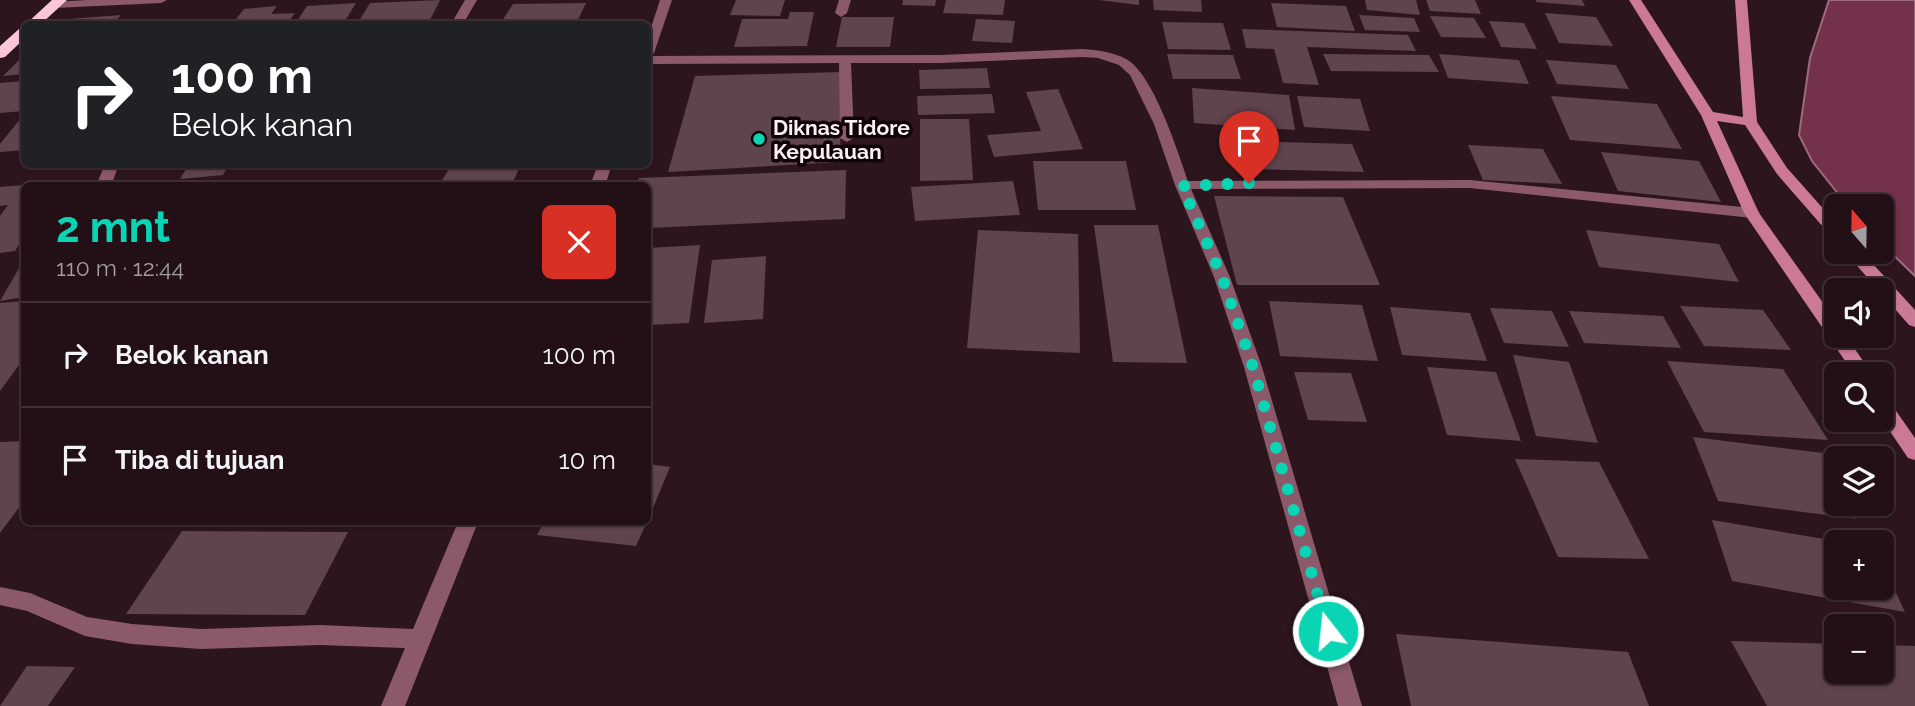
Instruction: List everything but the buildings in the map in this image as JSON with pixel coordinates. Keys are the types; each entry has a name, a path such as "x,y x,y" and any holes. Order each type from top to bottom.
{"highway":[{"path":"36,21 57,2"},
{"path":"0,54 21,35"}],"street":[{"path":"57,2 161,0"},
{"path":"459,21 471,0"},
{"path":"651,44 666,0"},
{"path":"841,13 845,0"},
{"path":"1635,0 1708,115 1752,213 1824,316"},
{"path":"1741,0 1750,122 1782,171 1824,219"},
{"path":"651,60 845,60 1072,53 1123,62 1135,73 1161,124 1182,186 1222,277 1253,367 1350,706"},
{"path":"845,60 847,138"},
{"path":"1708,115 1750,122"},
{"path":"1182,186 1470,184 1752,213"},
{"path":"1864,264 1915,321"},
{"path":"1894,422 1915,453"},
{"path":"393,706 467,525"},
{"path":"0,596 30,602 85,626 132,634 201,639 320,635 421,639"}],"shaded area":[{"path":"1829,0 1915,0 1915,276 1894,256 1894,194 1838,194 1812,161 1799,135 1810,58"}],"place":[{"name":"Diknas Tidore Kepulauan","path":"759,139"}],"route":[{"path":"1249,183 1182,186 1222,277 1253,367 1328,631"}]}
